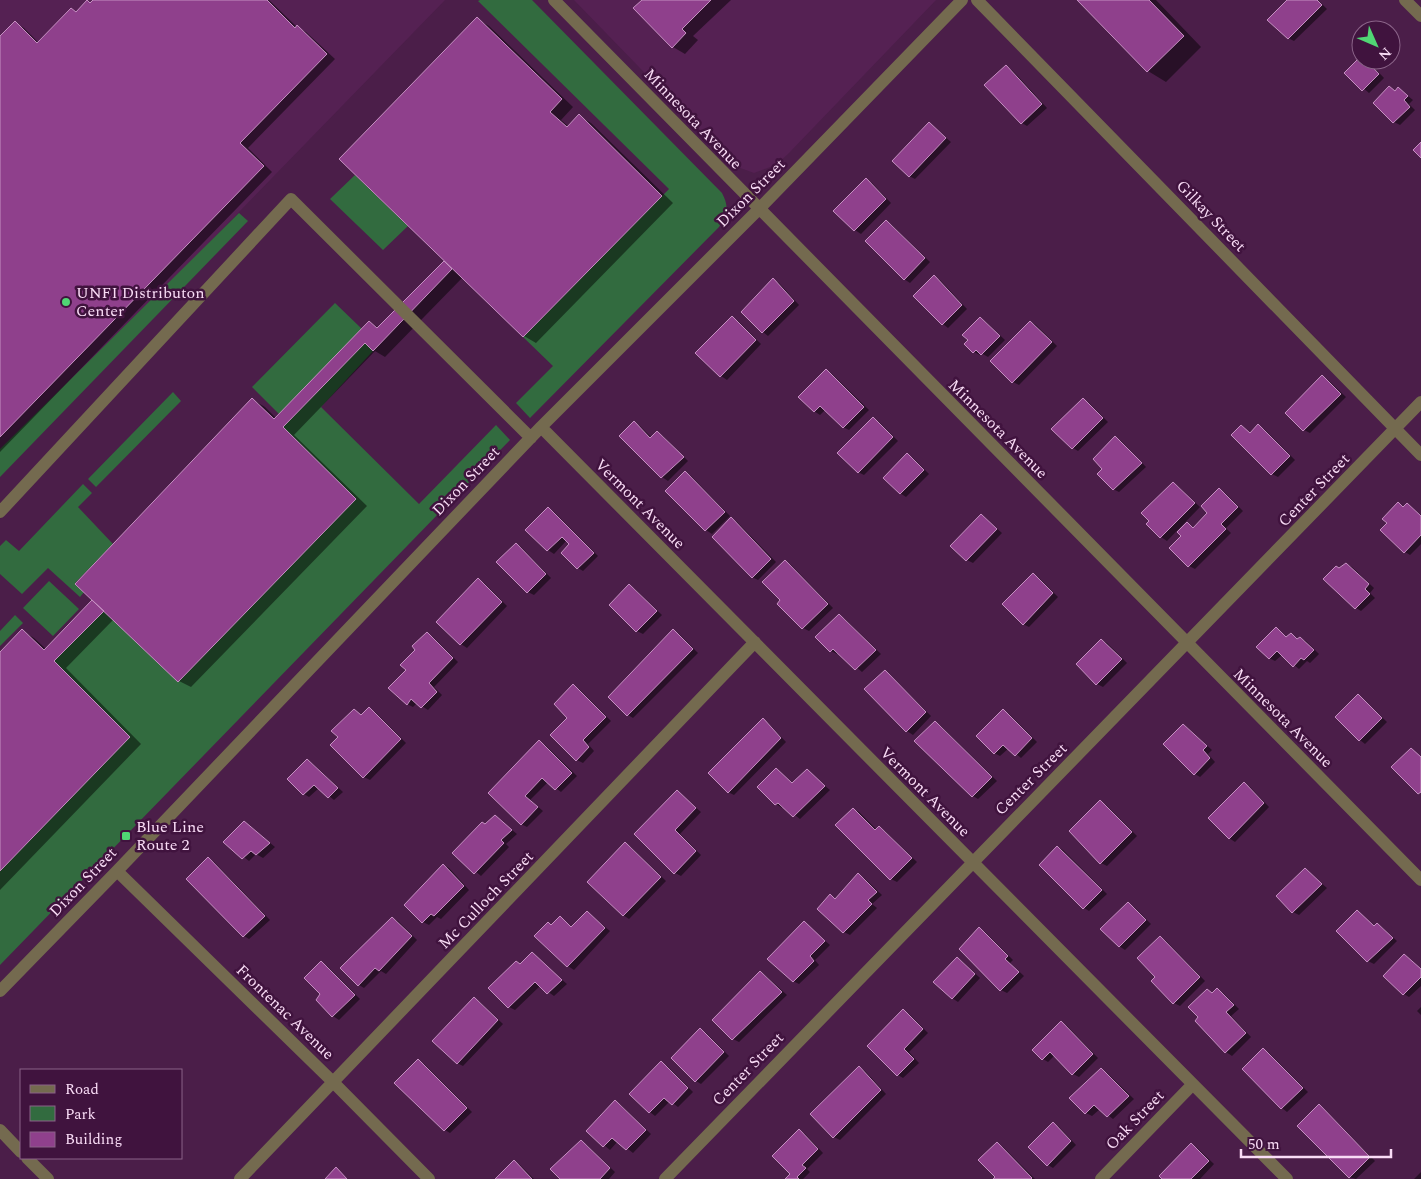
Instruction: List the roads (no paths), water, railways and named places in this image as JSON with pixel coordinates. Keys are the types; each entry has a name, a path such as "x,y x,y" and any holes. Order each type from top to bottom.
{"street":[{"name":"Minnesota Avenue","path":"554,0 1421,880"},
{"name":"Dixon Street","path":"0,991 541,427 759,209 962,0"},
{"name":"Gilkay Street","path":"977,0 1421,456"},
{"path":"1405,0 1421,16"},
{"path":"0,512 291,199 531,438"},
{"name":"Center Street","path":"665,1179 972,862 1396,430 1421,402"},
{"name":"Vermont Avenue","path":"541,427 1287,1179"},
{"name":"Mc Culloch Street","path":"240,1179 755,642"},
{"name":"Frontenac Avenue","path":"117,870 429,1179"},
{"name":"Oak Street","path":"1101,1179 1192,1084"},
{"path":"0,1130 20,1151"},
{"path":"28,1159 48,1179"}],"place":[{"name":"UNFI Distributon Center","path":"66,302"},
{"name":"Blue Line Route 2","path":"126,836"}]}
